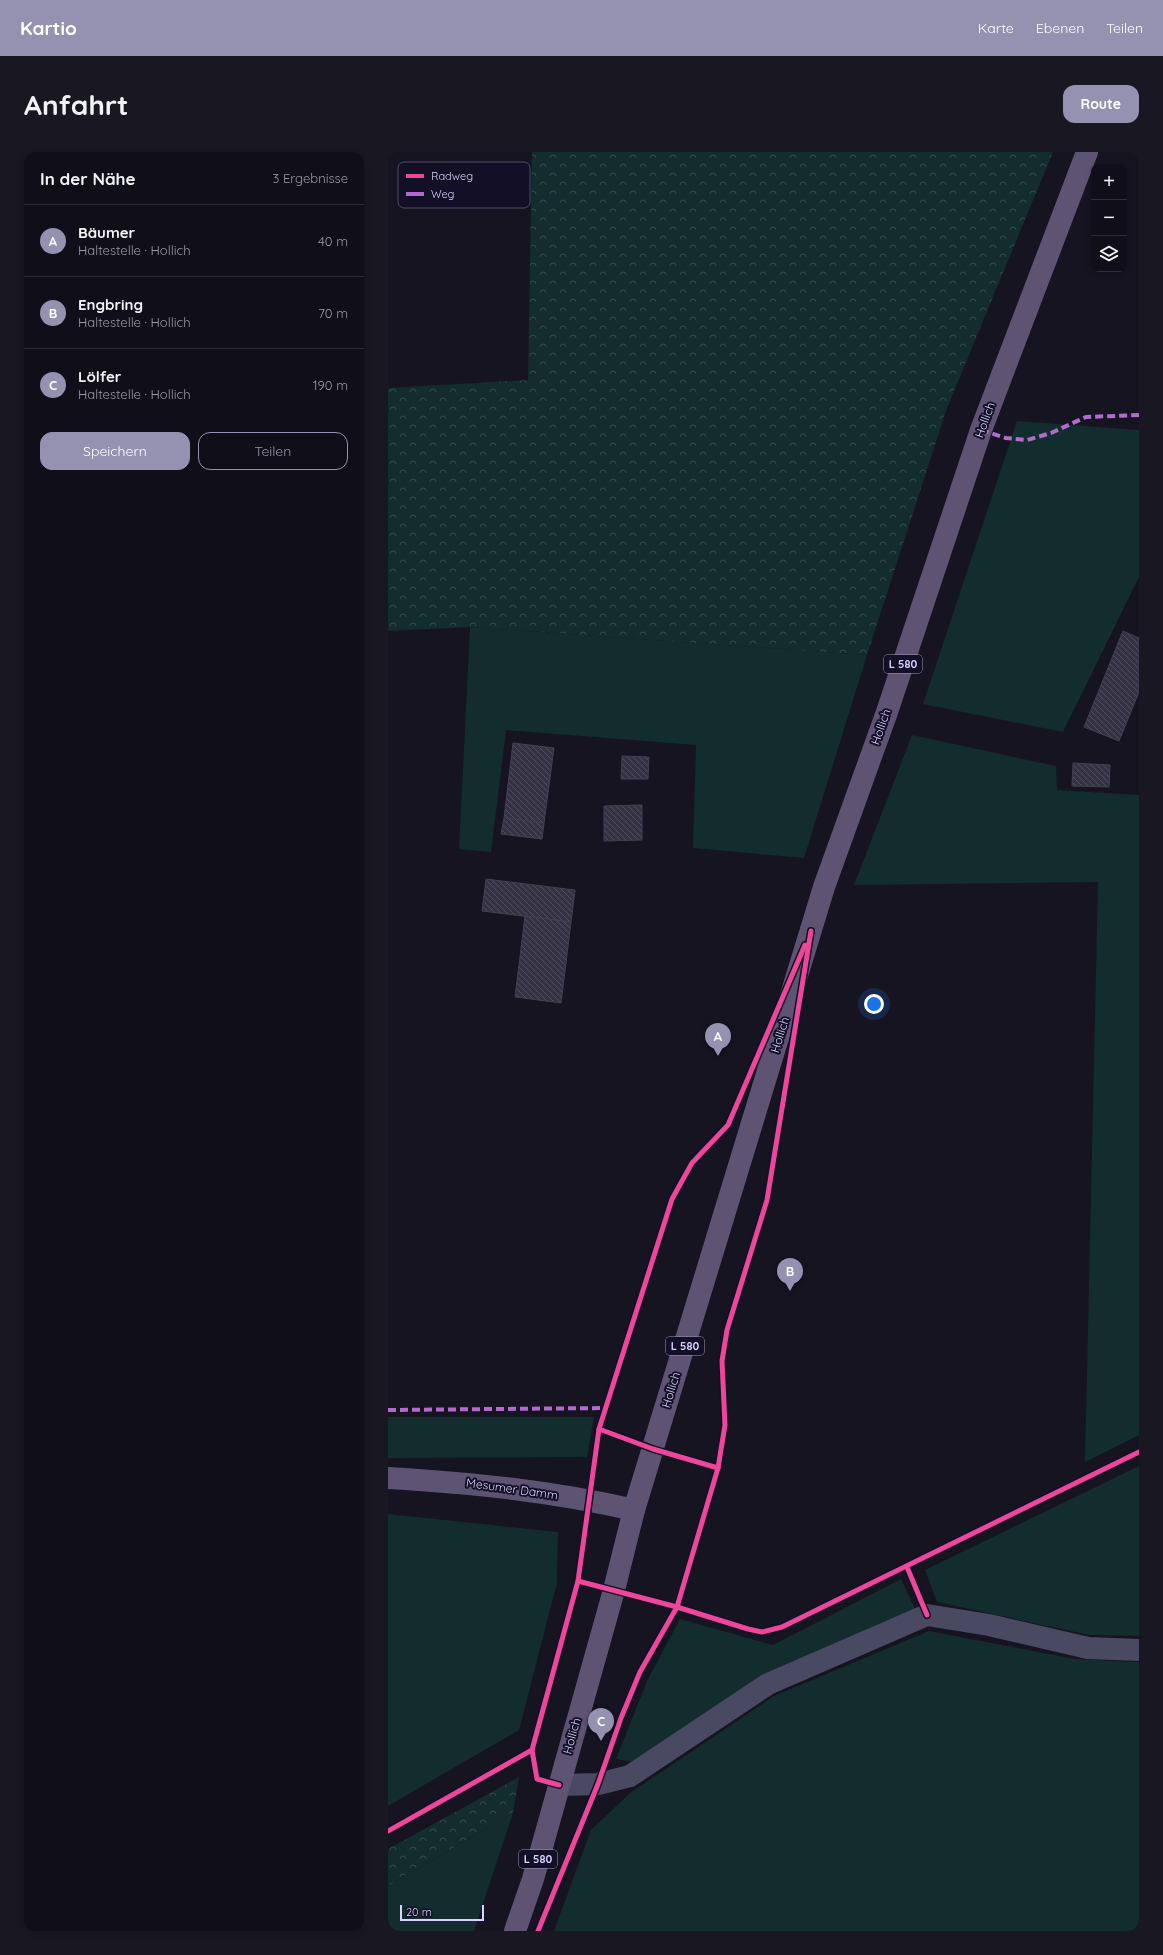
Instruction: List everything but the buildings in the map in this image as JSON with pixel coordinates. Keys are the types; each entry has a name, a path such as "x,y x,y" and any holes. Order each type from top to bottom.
{"main road":[{"name":"Hollich","path":"515,1931 532,1879 559,1785 634,1510 824,887 887,712 981,430 1086,152"},
{"name":"Mesumer Damm","path":"388,1478 469,1482 590,1499 634,1510"}],"street":[{"path":"559,1785 598,1784 630,1776 768,1684 927,1615 989,1625 1088,1648 1139,1650"}],"green space":[{"path":"532,152 1053,152 947,408 867,655 470,627 388,631 388,388 528,380"},
{"path":"1017,421 1139,430 1139,577 1063,732 923,704"},
{"path":"470,627 867,655 804,858 693,848 696,745 506,730 491,852 459,849"},
{"path":"912,735 1056,766 1057,790 1139,795 1139,1435 1085,1462 1098,882 854,885"},
{"path":"388,1417 594,1417 587,1457 388,1458"},
{"path":"1139,1466 1139,1636 1089,1635 937,1602 925,1570"},
{"path":"388,1514 558,1532 557,1583 519,1730 388,1806"},
{"path":"901,1579 916,1611 633,1762 616,1759 647,1681 680,1619 773,1645"},
{"path":"929,1631 1075,1659 1139,1662 1139,1931 554,1931 591,1830 630,1793 774,1696"},
{"path":"519,1777 513,1813 388,1886 388,1849"},
{"path":"513,1813 474,1931 388,1931 388,1886"}],"marked path":[{"path":"981,430 1006,438 1027,440 1051,433 1086,417 1139,415"},
{"path":"388,1410 606,1408"}],"cycle path":[{"path":"538,1931 598,1784 621,1718 640,1672 677,1607 718,1468 725,1425 722,1361 727,1330 767,1200 811,931"},
{"path":"578,1581 599,1429 672,1199 692,1163 728,1125 805,945"},
{"path":"599,1429 653,1449 718,1468"},
{"path":"559,1785 537,1779 532,1750 578,1581 677,1607 762,1632 782,1627 1139,1452"},
{"path":"907,1567 927,1615"},
{"path":"388,1831 532,1750"}],"place":[{"name":"Bäumer","path":"718,1056"},
{"name":"Engbring","path":"790,1291"},
{"name":"Lölfer","path":"601,1741"}]}
